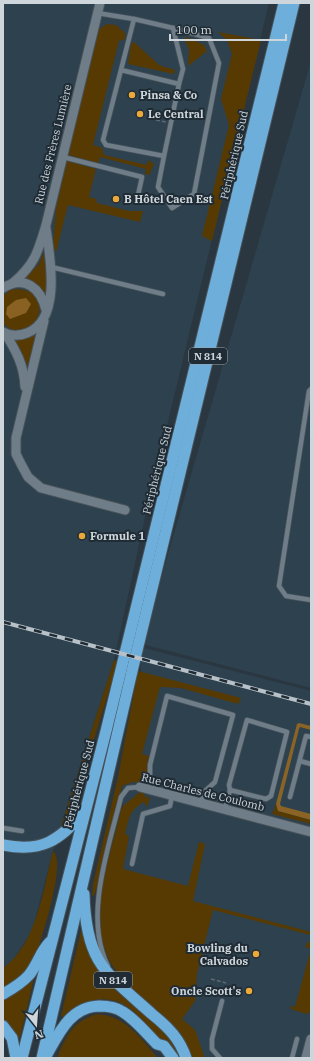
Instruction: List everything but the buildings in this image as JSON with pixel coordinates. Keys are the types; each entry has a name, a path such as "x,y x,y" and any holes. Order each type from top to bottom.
{"highway":[{"name":"Périphérique Sud","path":"22,1058 85,812 284,3"},
{"name":"Périphérique Sud","path":"43,1058 133,667 294,3"},
{"path":"3,845 17,848 42,846 61,836 85,812"},
{"name":"N 814","path":"84,879 86,927 90,945 97,958 110,977 157,1018 177,1039 186,1058"},
{"name":"N 814","path":"3,994 13,988 29,974 42,950 52,940"},
{"name":"N 814","path":"43,1058 69,1018 79,1011 94,1006 108,1006 120,1010 157,1044 165,1058"},
{"path":"3,1026 12,1038 16,1058"},
{"name":"N 814","path":"157,1044 164,1046 173,1058"}],"street":[{"name":"Rue des Frères Lumière","path":"3,288 13,283 28,270 36,256 46,225 100,3"},
{"path":"46,225 52,285 16,443 16,454 28,477 41,488 125,510"},
{"path":"13,283 21,282 35,288 40,294 46,310"},
{"path":"4,332 17,335 26,334 44,321"},
{"path":"4,332 18,354 24,372 26,397"},
{"name":"Rue Charles de Coulomb","path":"144,788 311,832"},
{"path":"306,1058 311,1039"}],"lane":[{"path":"97,13 134,19 174,28 209,38 219,63 194,194 172,208 158,187 183,69 174,28"},
{"path":"134,19 103,140 106,145 164,156"},
{"path":"121,70 179,84"},
{"path":"63,157 142,177 137,200"},
{"path":"51,267 164,294"},
{"path":"311,389 309,391 279,586 286,596 311,600"},
{"path":"144,788 150,780 150,765 167,696 233,715 215,782 204,792 201,803"},
{"path":"225,809 230,790 229,785 247,720 287,732 271,796 266,799 230,790"},
{"path":"290,797 306,736 311,737"},
{"path":"300,761 311,764"},
{"name":"Rue Charles de Coulomb","path":"144,788 128,788 121,797 99,890 97,912 104,959 109,967 157,1018"},
{"path":"132,864 143,814 170,806 172,795"},
{"path":"3,828 22,831"},
{"path":"220,1058 212,1049 212,1039 222,1001"},
{"path":"292,1058 297,1039"}],"path":[{"path":"156,120 171,123"},
{"path":"220,945 230,948"},
{"path":"211,978 226,983"}],"shaded area":[{"path":"3,3 269,3 145,517 114,660 53,851 32,931 13,960 3,968"},
{"path":"107,24 116,25 125,33 125,39 119,41 93,145 102,148 104,155 147,165 148,160 154,164 149,175 145,174 146,169 100,157 98,163 68,155 99,29"},
{"path":"218,32 261,40 212,241 202,236 229,125 221,99 232,54 227,40"},
{"path":"187,37 204,45 207,51 188,66 189,49 184,39"},
{"path":"134,42 159,65 175,70 174,74 128,64 131,44"},
{"path":"311,61 311,688 142,644"},
{"path":"67,161 96,169 89,197 96,199 97,203 129,211 143,211 140,222 68,205 56,252 53,247 56,208"},
{"path":"43,254 47,286 46,297 37,284 24,279 39,264"},
{"path":"17,289 31,293 38,300 40,309 37,318 31,326 23,330 13,330 3,323 3,296 10,290"},
{"path":"26,298 31,304 26,313 10,319 6,314 7,307 16,300"},
{"path":"36,334 28,366 14,340 29,338"},
{"path":"140,647 311,691 311,1058 201,1058 115,961 124,813 121,785 141,672"},
{"path":"114,660 118,661 70,818 59,832"},
{"path":"138,671 241,698 238,704 181,688 160,687 142,754 149,756 146,783 133,782 122,786 94,896 92,895 93,884 118,777"},
{"path":"299,723 311,726 311,730 300,727 299,729 280,804 281,806 311,814 311,820 278,811 276,804 297,724"},
{"path":"141,791 145,793 144,796 150,798 147,807 144,802 135,808 130,815 125,834 129,836 123,869 188,886 199,842 205,844 193,901 311,932 311,935 213,910 197,974 195,1001 182,1019 195,1030 205,1058 188,1058 172,1028 123,980 117,972 107,954 101,935 100,914 102,892 121,810 123,806"},
{"path":"276,804 278,811 311,820 311,824 272,814"},
{"path":"53,851 56,858 57,870 55,885 52,902 35,957 29,968 3,989 3,968 14,958 24,945 31,930 42,898"},
{"path":"82,927 88,947 167,1032 182,1058 176,1058 139,1016 124,1004 106,999 96,1000 78,1005 63,1017 61,1016"},
{"path":"308,942 311,942 311,949 305,947"},
{"path":"311,949 311,1012 306,1014 291,1009 290,1006 295,1007"},
{"path":"32,977 34,978 20,1037 18,1038 11,1027 3,1021 3,999"},
{"path":"97,1014 107,1015 124,1023 139,1036 158,1058 57,1058 71,1030 82,1021"}],"railway":[{"path":"3,622 311,704"}],"place":[{"name":"Pinsa & Co","path":"132,95"},
{"name":"Le Central","path":"140,114"},
{"name":"B Hôtel Caen Est","path":"116,199"},
{"name":"Formule 1","path":"82,536"},
{"name":"Bowling du Calvados","path":"256,954"},
{"name":"Oncle Scott's","path":"249,991"}]}
